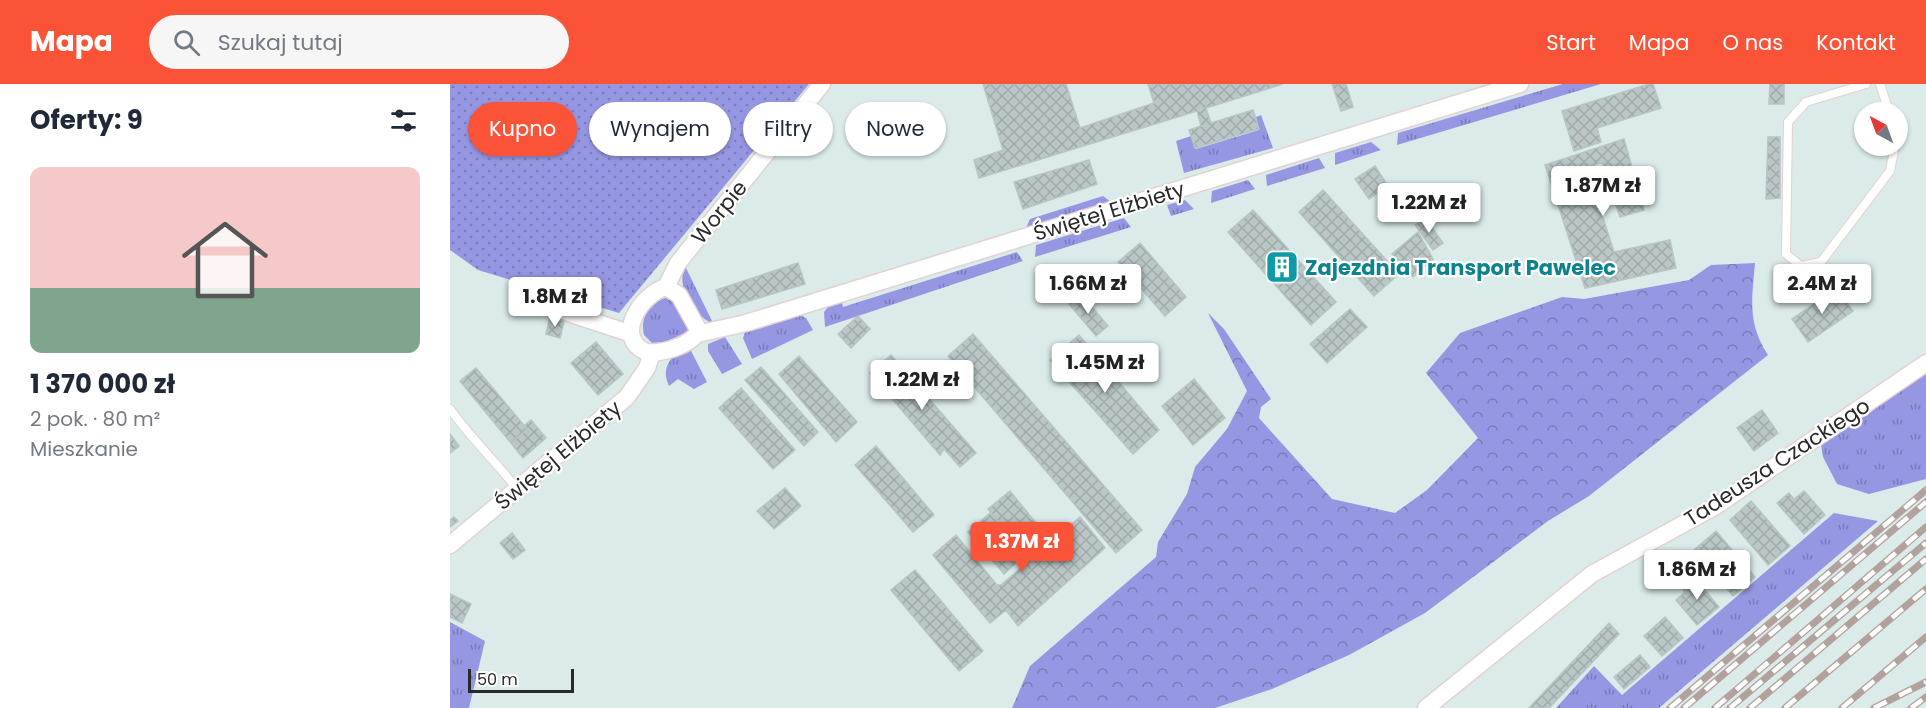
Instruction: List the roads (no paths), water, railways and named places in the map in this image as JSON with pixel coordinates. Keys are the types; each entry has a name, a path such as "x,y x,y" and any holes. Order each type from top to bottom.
{"street":[{"name":"Worpie","path":"666,287 684,255 822,84"},
{"name":"Świętej Elżbiety","path":"697,334 747,323 1520,84"},
{"path":"530,297 629,333 637,348 652,353 667,350 697,334 698,327 676,292 666,287 655,292 643,304 633,319 629,333"},
{"name":"Świętej Elżbiety","path":"450,545 627,397 644,374 652,353"},
{"name":"Tadeusza Czackiego","path":"1426,708 1592,574 1716,506 1926,363"}],"lane":[{"path":"1866,84 1806,102 1788,122 1786,254 1802,266 1821,262 1890,171 1893,156"},
{"path":"1880,84 1886,102"},
{"path":"450,409 471,438 495,460 518,490"}],"railway":[{"path":"1670,708 1926,490"},
{"path":"1684,708 1926,502"},
{"path":"1715,708 1926,527"},
{"path":"1730,708 1926,543"},
{"path":"1750,708 1926,559"},
{"path":"1785,708 1926,589"},
{"path":"1842,708 1926,637"},
{"path":"1874,708 1926,682"},
{"path":"1911,708 1926,697"}],"place":[{"name":"Zajezdnia Transport Pawelec","path":"1282,267"}]}
